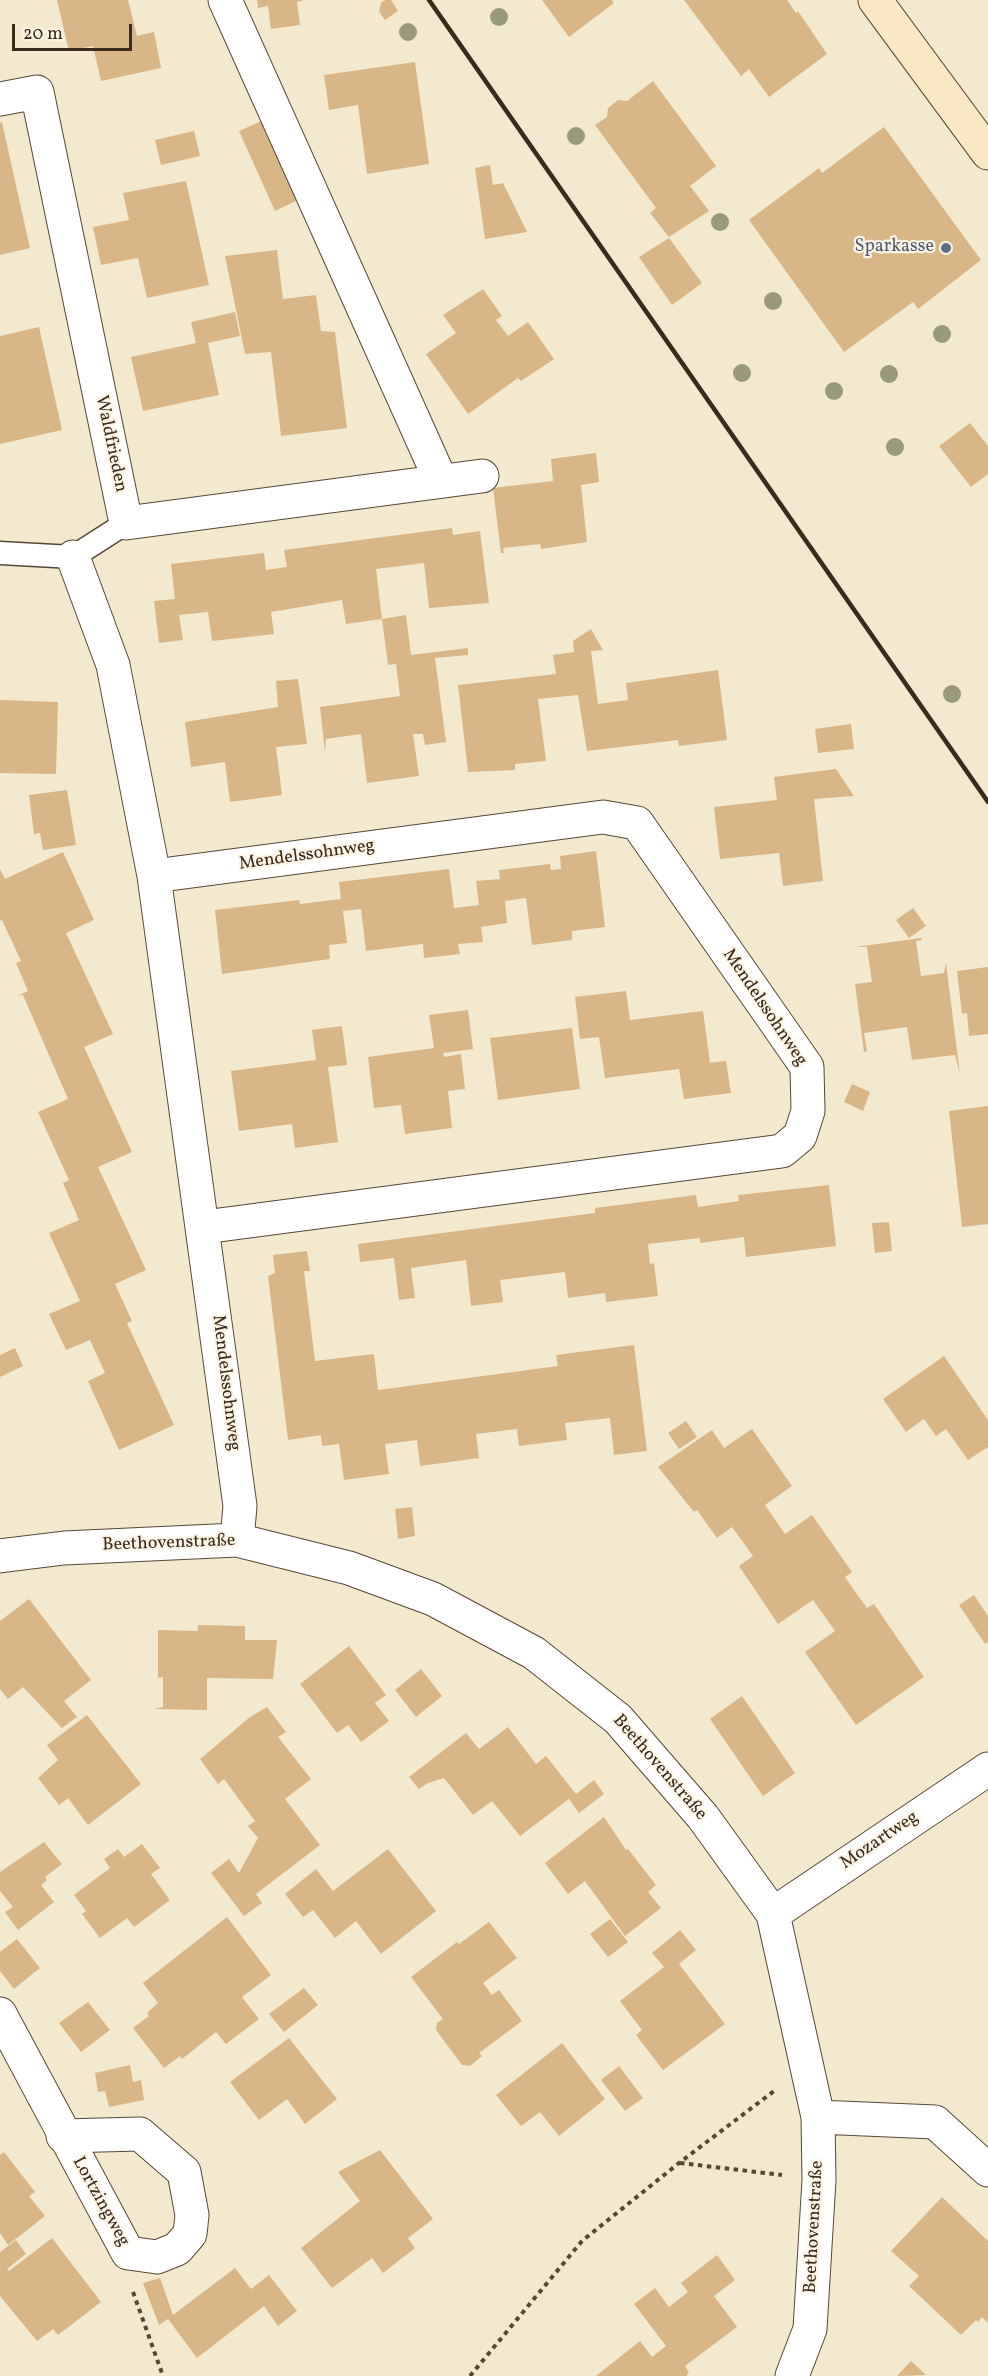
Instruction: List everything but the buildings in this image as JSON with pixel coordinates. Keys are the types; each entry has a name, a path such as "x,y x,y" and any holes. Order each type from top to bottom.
{"street":[{"path":"225,0 441,481"},
{"path":"875,0 988,153"},
{"name":"Waldfrieden","path":"0,99 37,92 126,522"},
{"path":"126,522 482,476"},
{"name":"Mendelssohnweg","path":"73,557 113,665 154,876 204,1227 240,1506 237,1540"},
{"name":"Mendelssohnweg","path":"154,876 603,817 637,823 807,1067 808,1111 800,1136 782,1151 204,1227"},
{"name":"Beethovenstraße","path":"0,1556 64,1548 237,1540 349,1568 423,1595 534,1653 618,1719 703,1817 773,1914 818,2117 819,2180 810,2329 792,2376"},
{"name":"Mozartweg","path":"773,1914 988,1769"},
{"name":"Lortzingweg","path":"0,2014 63,2136 128,2253 157,2257 177,2249 190,2234 192,2215 184,2172 140,2134 63,2136"},
{"path":"818,2117 935,2122 988,2170"}],"lane":[{"path":"0,553 73,557 126,522"}],"path":[{"path":"470,2376 582,2241 679,2163 806,2067"},
{"path":"679,2163 819,2180"},
{"path":"128,2253 129,2281 163,2376"}],"railway":[{"path":"429,0 988,802"}],"place":[{"name":"Sparkasse","path":"946,248"}]}
